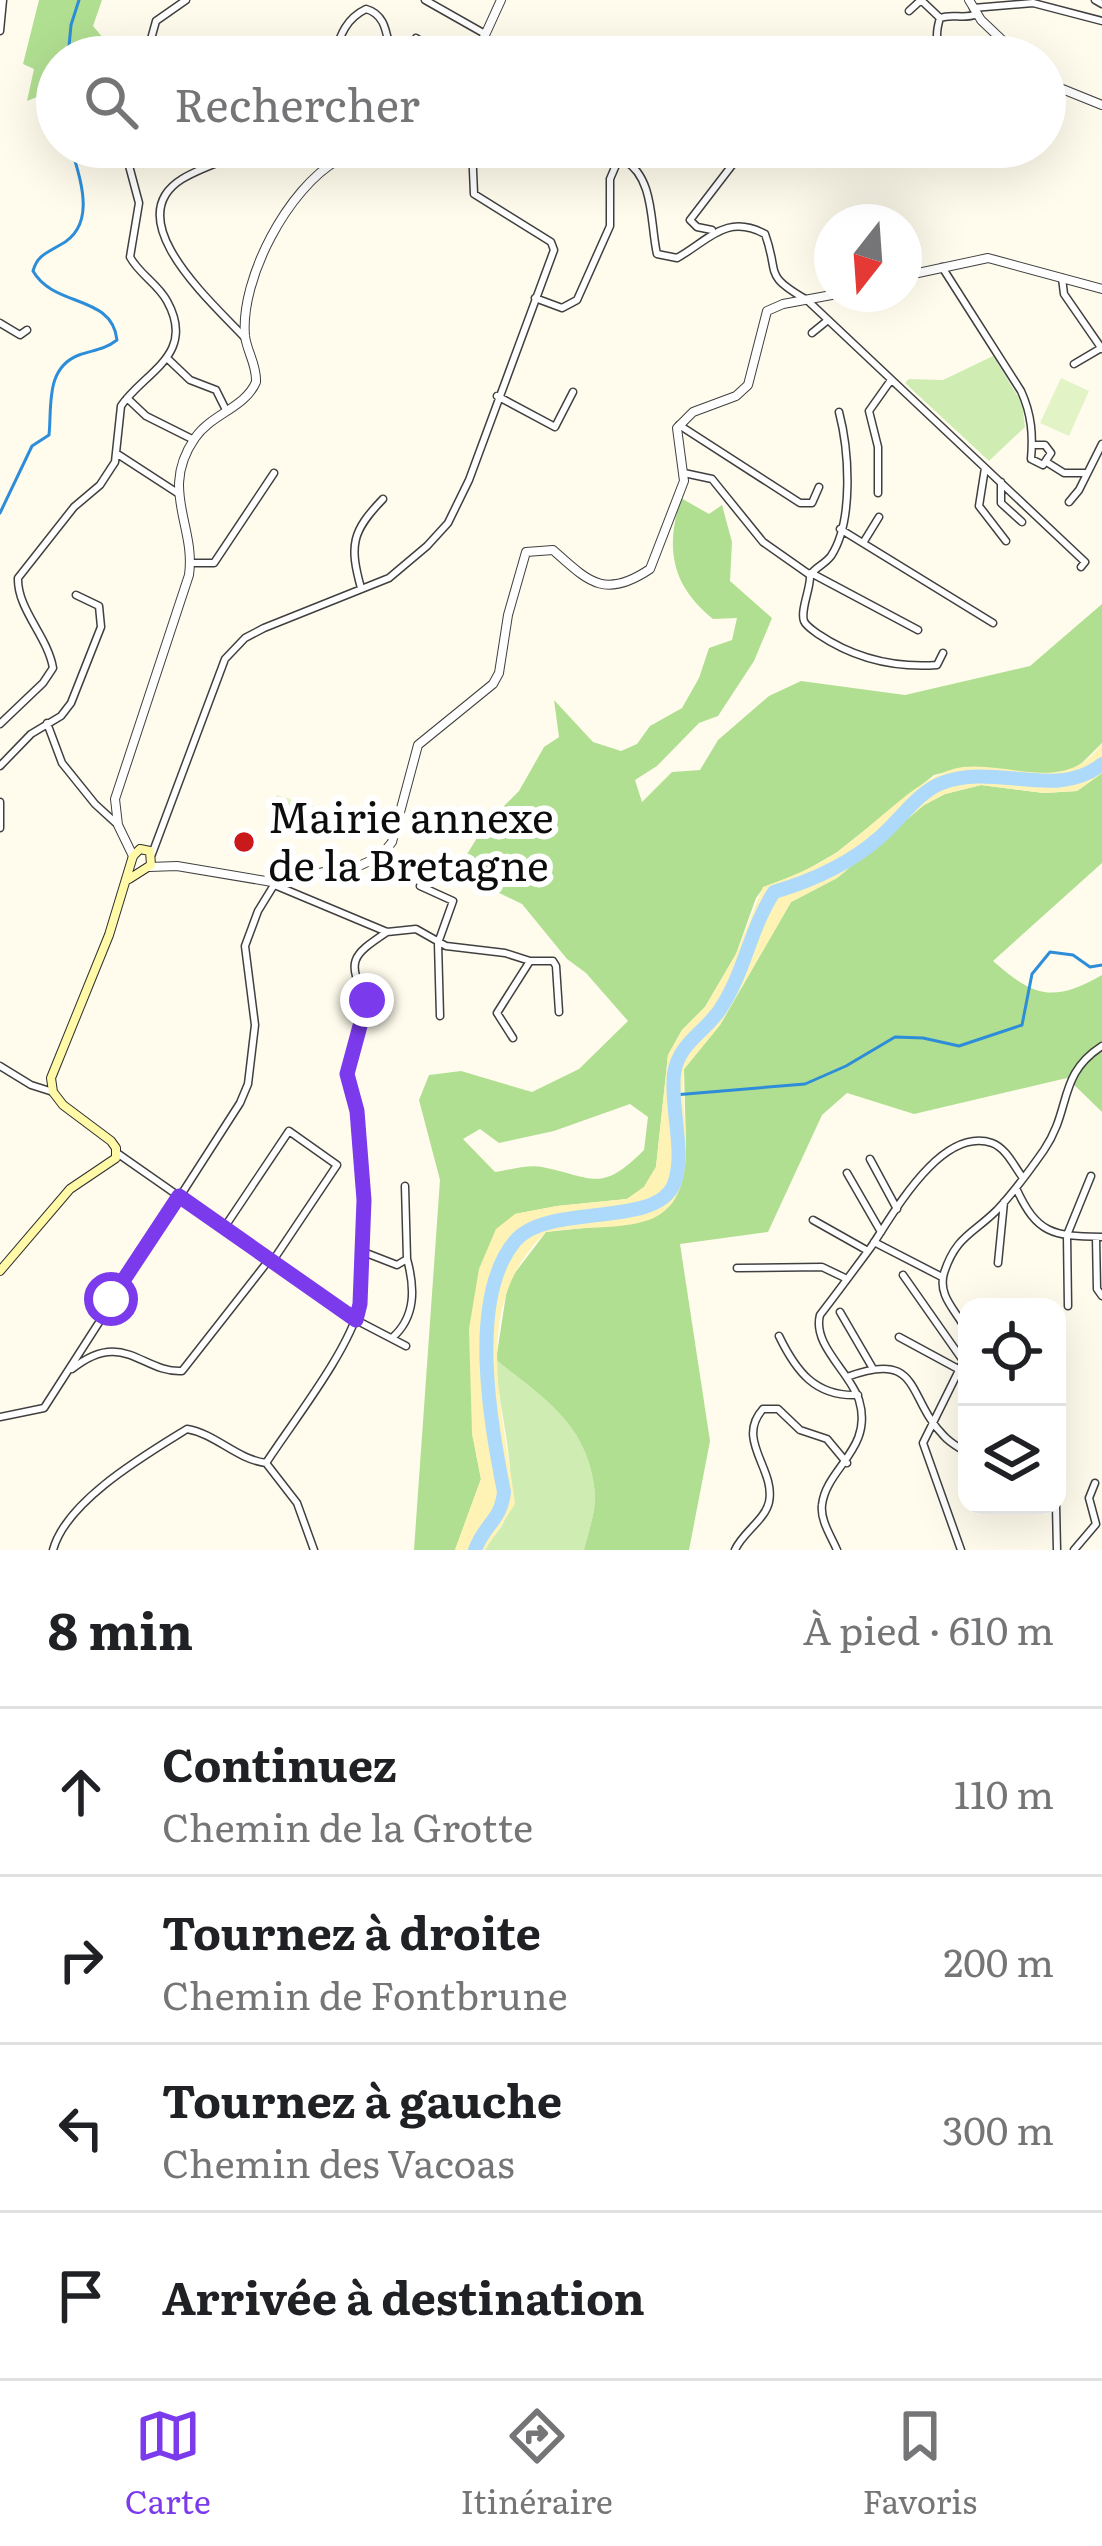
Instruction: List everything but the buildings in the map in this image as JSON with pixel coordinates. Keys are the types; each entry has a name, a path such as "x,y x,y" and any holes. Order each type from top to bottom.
{"main road":[{"path":"0,1271 70,1189 112,1163 117,1153 111,1141 53,1092 52,1073 129,879 143,858"}],"street":[{"path":"0,31 3,0"},
{"path":"152,36 156,21 185,0"},
{"path":"425,0 485,34 500,0"},
{"path":"909,11 921,0 940,18"},
{"path":"973,7 1034,3 1102,21"},
{"path":"934,36 940,18 949,14 966,19 973,7"},
{"path":"973,7 1000,36"},
{"path":"342,36 366,9 384,23 387,36"},
{"path":"1066,90 1102,105"},
{"path":"0,724 44,683 53,668 18,591 18,578 74,506 100,485 119,455 119,418 127,398 168,359 174,339 168,302 130,256 139,203 130,168"},
{"path":"208,168 179,180 161,208 160,221 172,254 245,338"},
{"path":"118,825 117,788 191,563 179,494 184,458 194,440 246,398 256,382 245,338 256,270 283,216 327,168"},
{"path":"143,858 155,841 225,659 245,638 389,578 448,523 469,481 554,250 552,244 474,194 473,168"},
{"path":"535,298 562,308 577,300 610,226 610,179 615,168"},
{"path":"635,168 654,220 657,254 677,258 712,230"},
{"path":"730,168 690,220 712,230 746,227 765,234 771,270 778,282 807,300 1001,482 1085,562 1082,568"},
{"path":"922,272 988,257 1102,289"},
{"path":"942,267 1021,391 1029,410 1034,463 1048,463 1064,473 1085,472"},
{"path":"1062,278 1064,294 1102,348 1074,364"},
{"path":"0,1417 39,1411 241,1103 255,1025 245,946 275,883 361,865 387,849 418,746 500,674 508,615 526,552 553,550 589,583 616,584 650,569 685,481 677,443 680,425 693,412 743,391 754,367 766,311 814,299"},
{"path":"812,333 828,320"},
{"path":"0,323 20,335 27,330"},
{"path":"168,359 190,380 216,390 226,410"},
{"path":"878,493 878,446 869,411 891,380"},
{"path":"497,396 555,427 573,392"},
{"path":"127,398 146,416 194,440"},
{"path":"839,412 848,458 840,529 833,553 811,574 802,618 805,625 881,663 938,665 943,653"},
{"path":"680,425 800,502 812,503 819,487"},
{"path":"1069,502 1102,444"},
{"path":"1035,445 1049,448 1048,463"},
{"path":"119,455 179,494"},
{"path":"985,468 979,506 1006,541"},
{"path":"191,563 214,563 274,472"},
{"path":"684,473 712,479 763,542 811,574 918,630"},
{"path":"879,482 890,483"},
{"path":"1001,482 1001,503 1022,522"},
{"path":"361,588 353,545 364,519 383,499"},
{"path":"862,543 879,517"},
{"path":"840,529 993,623"},
{"path":"0,766 71,703 103,619 99,606 76,596"},
{"path":"47,724 62,763 143,858 275,883 387,932"},
{"path":"0,802 0,828"},
{"path":"420,886 453,902 439,943 440,1016"},
{"path":"266,1463 356,1320 360,1304 364,1200 359,1125 347,1074 367,1000 353,973 353,962 387,932 416,929 439,943 553,962 560,1012"},
{"path":"513,1038 497,1013 530,961"},
{"path":"958,1317 943,1292 942,1277 963,1235 1004,1202 1045,1149 1064,1114 1079,1063 1102,1046"},
{"path":"0,1066 53,1092"},
{"path":"64,1376 89,1357 121,1352 170,1371 187,1368 271,1261 337,1165 289,1131 224,1228"},
{"path":"837,1550 821,1507 847,1463 861,1423 858,1395 817,1327 820,1315 934,1162 969,1142 993,1144 1004,1151 1022,1178"},
{"path":"117,1153 356,1320 406,1346"},
{"path":"870,1159 897,1209"},
{"path":"847,1173 881,1232"},
{"path":"1068,1306 1067,1235 1091,1176"},
{"path":"392,1339 406,1325 412,1304 405,1186"},
{"path":"1015,1187 1040,1228 1099,1237 1097,1289 1102,1296"},
{"path":"998,1263 1004,1202"},
{"path":"813,1220 942,1277"},
{"path":"362,1251 398,1265 407,1258"},
{"path":"737,1268 822,1267 847,1278"},
{"path":"903,1275 958,1353"},
{"path":"840,1312 872,1367"},
{"path":"779,1336 793,1364 823,1391 858,1395"},
{"path":"899,1337 958,1360"},
{"path":"847,1376 885,1366 909,1380 944,1437 958,1447"},
{"path":"958,1374 926,1432 923,1451 962,1550"},
{"path":"735,1550 769,1500 769,1485 753,1446 757,1414 763,1408 778,1409 800,1430 827,1439 847,1463"},
{"path":"52,1550 63,1527 107,1483 188,1429 238,1456 266,1463 297,1504 314,1550"},
{"path":"1074,1550 1096,1524 1090,1498 1095,1483"},
{"path":"1056,1514 1057,1550"}],"green space":[{"path":"39,0 102,0 93,26 101,36 36,36 36,97 27,101 34,69 23,64"},
{"path":"993,356 1022,403 1025,427 989,461 905,383 909,379 943,380"},
{"path":"1061,378 1089,391 1069,436 1040,423"},
{"path":"681,498 709,514 722,505 732,542 730,581 772,618 754,661 718,716 699,723 657,766 635,780 642,802 672,772 700,770 718,740 769,696 801,681 905,695 1030,666 1102,604 1102,743 1077,768 1053,775 965,767 934,775 836,853 764,887 736,954 705,1007 682,1030 668,1055 656,1167 644,1187 627,1199 515,1214 472,1433 481,1479 455,1550 414,1550 440,1180 419,1100 429,1075 461,1071 532,1092 579,1069 628,1021 522,904 456,872 485,825 519,791 544,747 559,737 554,700 593,742 621,751 637,744 650,726 682,708 709,648 732,640 737,618 713,619 680,579 673,549","holes":["630,1104 648,1117 644,1150 617,1172 597,1179 537,1166 495,1172 463,1139 480,1129 499,1143 554,1131"]},
{"path":"1102,773 1102,863 993,961 1020,982 1044,992 1070,990 1102,975 1102,1112 1067,1078 914,1114 847,1093 822,1115 768,1232 680,1244 710,1441 689,1550 584,1550 595,1494 584,1449 562,1416 496,1360 508,1282 546,1232 640,1222 686,1145 684,1069 720,1025 791,902 837,878 924,805 945,794 981,785 1044,793 1077,791"},
{"path":"277,795 322,809 314,835 269,820"},
{"path":"496,1360 562,1416 584,1449 595,1494 584,1550 485,1550 505,1519 509,1502 509,1462"}],"sand":[{"path":"1102,743 1102,773 1077,791 1044,793 981,785 945,794 924,805 837,878 791,902 720,1025 684,1069 686,1144 675,1199 662,1213 644,1221 546,1232 522,1261 507,1293 497,1361 515,1504 485,1550 455,1550 481,1479 472,1433 469,1329 479,1269 496,1229 515,1214 627,1199 644,1187 656,1167 668,1055 682,1030 705,1007 736,954 763,887 831,856 915,789 947,771 982,767 1055,772 1088,759"}],"waterway":[{"path":"70,36 79,0"},
{"path":"0,513 32,446 49,435 52,389 60,369 79,355 117,340 105,315 54,291 33,271 40,258 79,226 83,201 77,168"},
{"path":"475,1550 500,1510 504,1492 487,1363 491,1295 500,1266 515,1241 531,1229 646,1206 663,1198 674,1184 677,1063 729,994 774,892 816,877 856,855 942,783 983,776 1066,780 1102,764"},
{"path":"674,1095 805,1084 895,1037 959,1046 1022,1025 1032,974 1050,952 1073,955 1090,967 1102,965"}],"place":[{"name":"Mairie annexe de la Bretagne","path":"244,842"}],"route":[{"path":"111,1299 179,1196 356,1320 364,1200 359,1125 347,1074 367,1000"}]}
